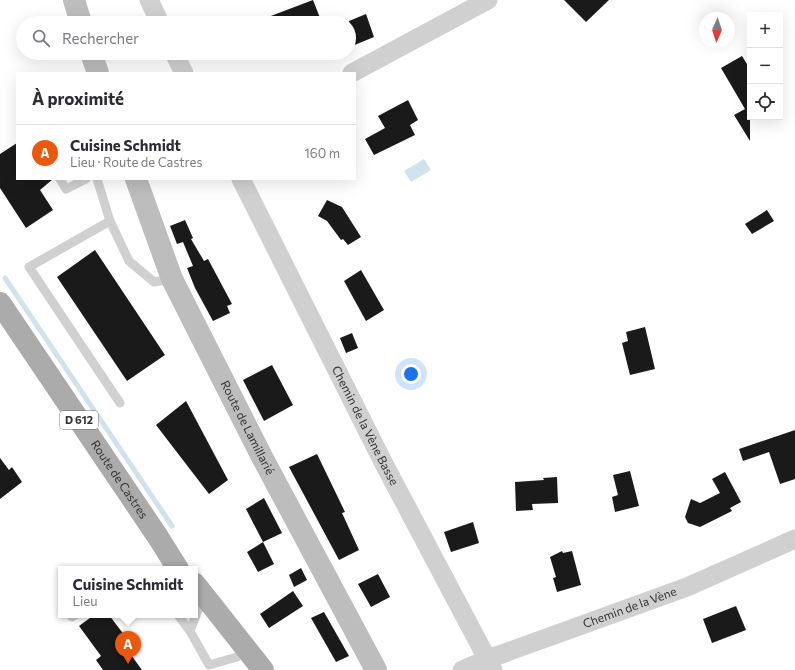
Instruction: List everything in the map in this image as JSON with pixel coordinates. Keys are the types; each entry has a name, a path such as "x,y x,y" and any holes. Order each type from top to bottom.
{"main road":[{"path":"74,0 79,16"},
{"path":"93,60 98,72"},
{"name":"Route de Lamillarié","path":"136,180 172,279 262,457 376,670"},
{"name":"Route de Castres","path":"0,303 176,566"},
{"name":"Route de Castres","path":"158,537 181,566"},
{"path":"198,588 263,670"},
{"path":"198,602 242,663"}],"street":[{"path":"150,0 157,16"},
{"path":"354,72 488,0"},
{"path":"178,60 184,72"},
{"name":"Chemin de la Vène Basse","path":"242,180 383,462 491,664"},
{"name":"Chemin de la Vène","path":"462,670 491,664 687,586 795,538"}],"lane":[{"path":"61,180 66,189 84,180"},
{"path":"97,180 110,221 128,261 154,282 172,279"},
{"path":"110,221 29,268 120,403"},
{"path":"180,618 190,631 209,665 242,663"},
{"path":"190,631 193,618"}],"water":[{"path":"424,159 431,170 411,182 404,171"}],"building":[{"path":"313,0 319,16 271,16"},
{"path":"564,0 609,0 586,22"},
{"path":"366,14 374,37 356,44 356,18"},
{"path":"742,56 747,64 747,120 750,120 750,141 734,115 745,109 721,68"},
{"path":"408,100 418,120 410,125 415,135 374,155 365,139 385,128 378,116"},
{"path":"16,144 16,180 52,180 40,190 53,210 26,228 0,188 0,154"},
{"path":"327,200 342,207 361,237 348,245 343,239 341,240 327,221 318,216"},
{"path":"767,210 774,221 752,234 745,224"},
{"path":"185,220 193,238 191,239 204,261 208,259 232,304 227,306 230,313 213,321 195,288 187,268 193,266 183,242 177,244 170,226"},
{"path":"95,250 165,355 127,381 57,277"},
{"path":"361,270 384,310 366,321 344,281"},
{"path":"645,327 655,369 630,375 622,343 628,341 626,332"},
{"path":"352,333 358,348 346,353 340,338"},
{"path":"272,365 293,405 264,421 243,380"},
{"path":"186,401 228,480 209,494 156,425"},
{"path":"795,430 795,479 780,484 769,452 743,461 739,449"},
{"path":"317,454 345,512 342,513 359,550 339,560 289,467"},
{"path":"0,458 9,470 12,467 22,482 0,499"},
{"path":"630,471 639,506 615,512 612,497 618,495 613,475"},
{"path":"725,472 741,502 730,508 732,511 700,527 688,523 685,517 691,499 700,503 720,493 712,479"},
{"path":"557,477 558,503 532,504 533,510 516,511 515,482 544,480 543,478"},
{"path":"264,498 282,533 263,542 246,509"},
{"path":"473,522 479,543 451,552 444,532"},
{"path":"263,542 274,564 258,572 247,552"},
{"path":"562,551 563,553 572,551 581,585 557,592 553,578 556,577 550,557"},
{"path":"301,568 307,580 294,587 289,575"},
{"path":"378,574 390,597 371,607 358,584"},
{"path":"293,591 303,606 269,628 260,614"},
{"path":"736,606 746,630 712,643 703,619"},
{"path":"324,612 349,656 336,662 311,618"},
{"path":"90,618 111,618 131,644 126,648 142,670 103,670 96,660 101,656 79,626"}],"waterway":[{"path":"5,278 172,526"}],"place":[{"name":"Cuisine Schmidt","path":"128,664"}]}
